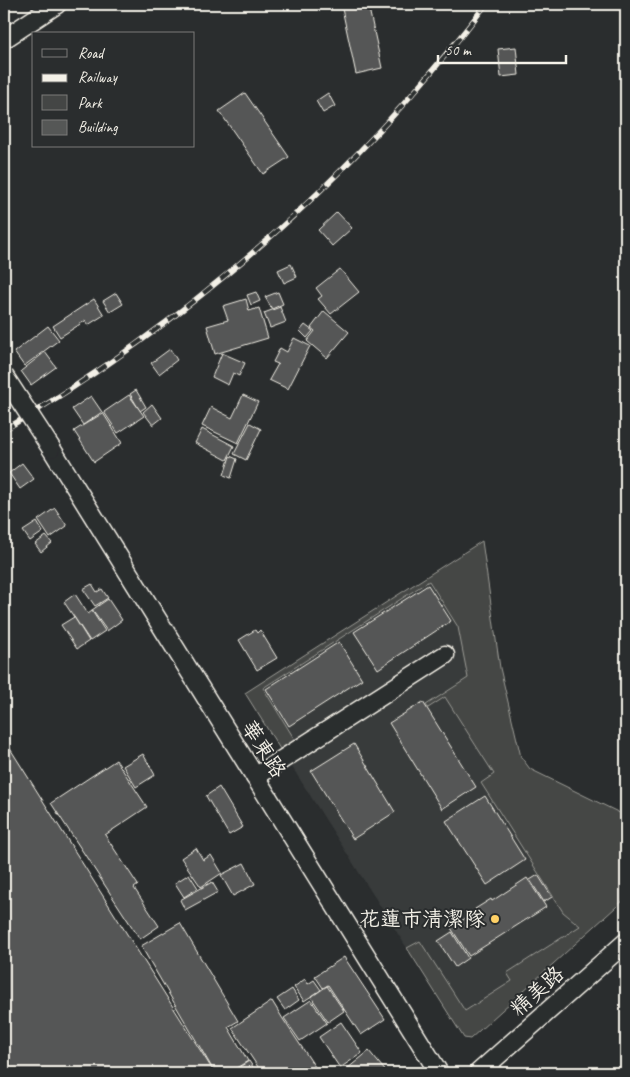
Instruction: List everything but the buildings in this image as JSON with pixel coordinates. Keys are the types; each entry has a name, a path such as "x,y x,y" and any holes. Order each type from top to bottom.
{"street":[{"path":"4,38 57,4"},
{"name":"華東路","path":"4,376 51,448 439,1073"},
{"path":"255,777 445,655"},
{"name":"精美路","path":"478,1073 626,942"}],"shaded area":[{"path":"482,541 500,668 521,757 530,769 626,816 626,898 470,1039 464,1038 245,693"}],"green space":[{"path":"482,541 500,668 521,757 530,769 626,816 626,898 470,1039 464,1038 407,948 420,941 465,1011 512,981 507,973 580,926 563,912 481,783 494,774 445,697 428,708 426,705 468,678 458,627 429,581 263,688 295,740 280,749 245,693"}],"railway":[{"path":"4,430 119,356 174,316 279,229 376,134 430,73 486,4"}],"place":[{"name":"花蓮市清潔隊","path":"495,919"}]}
